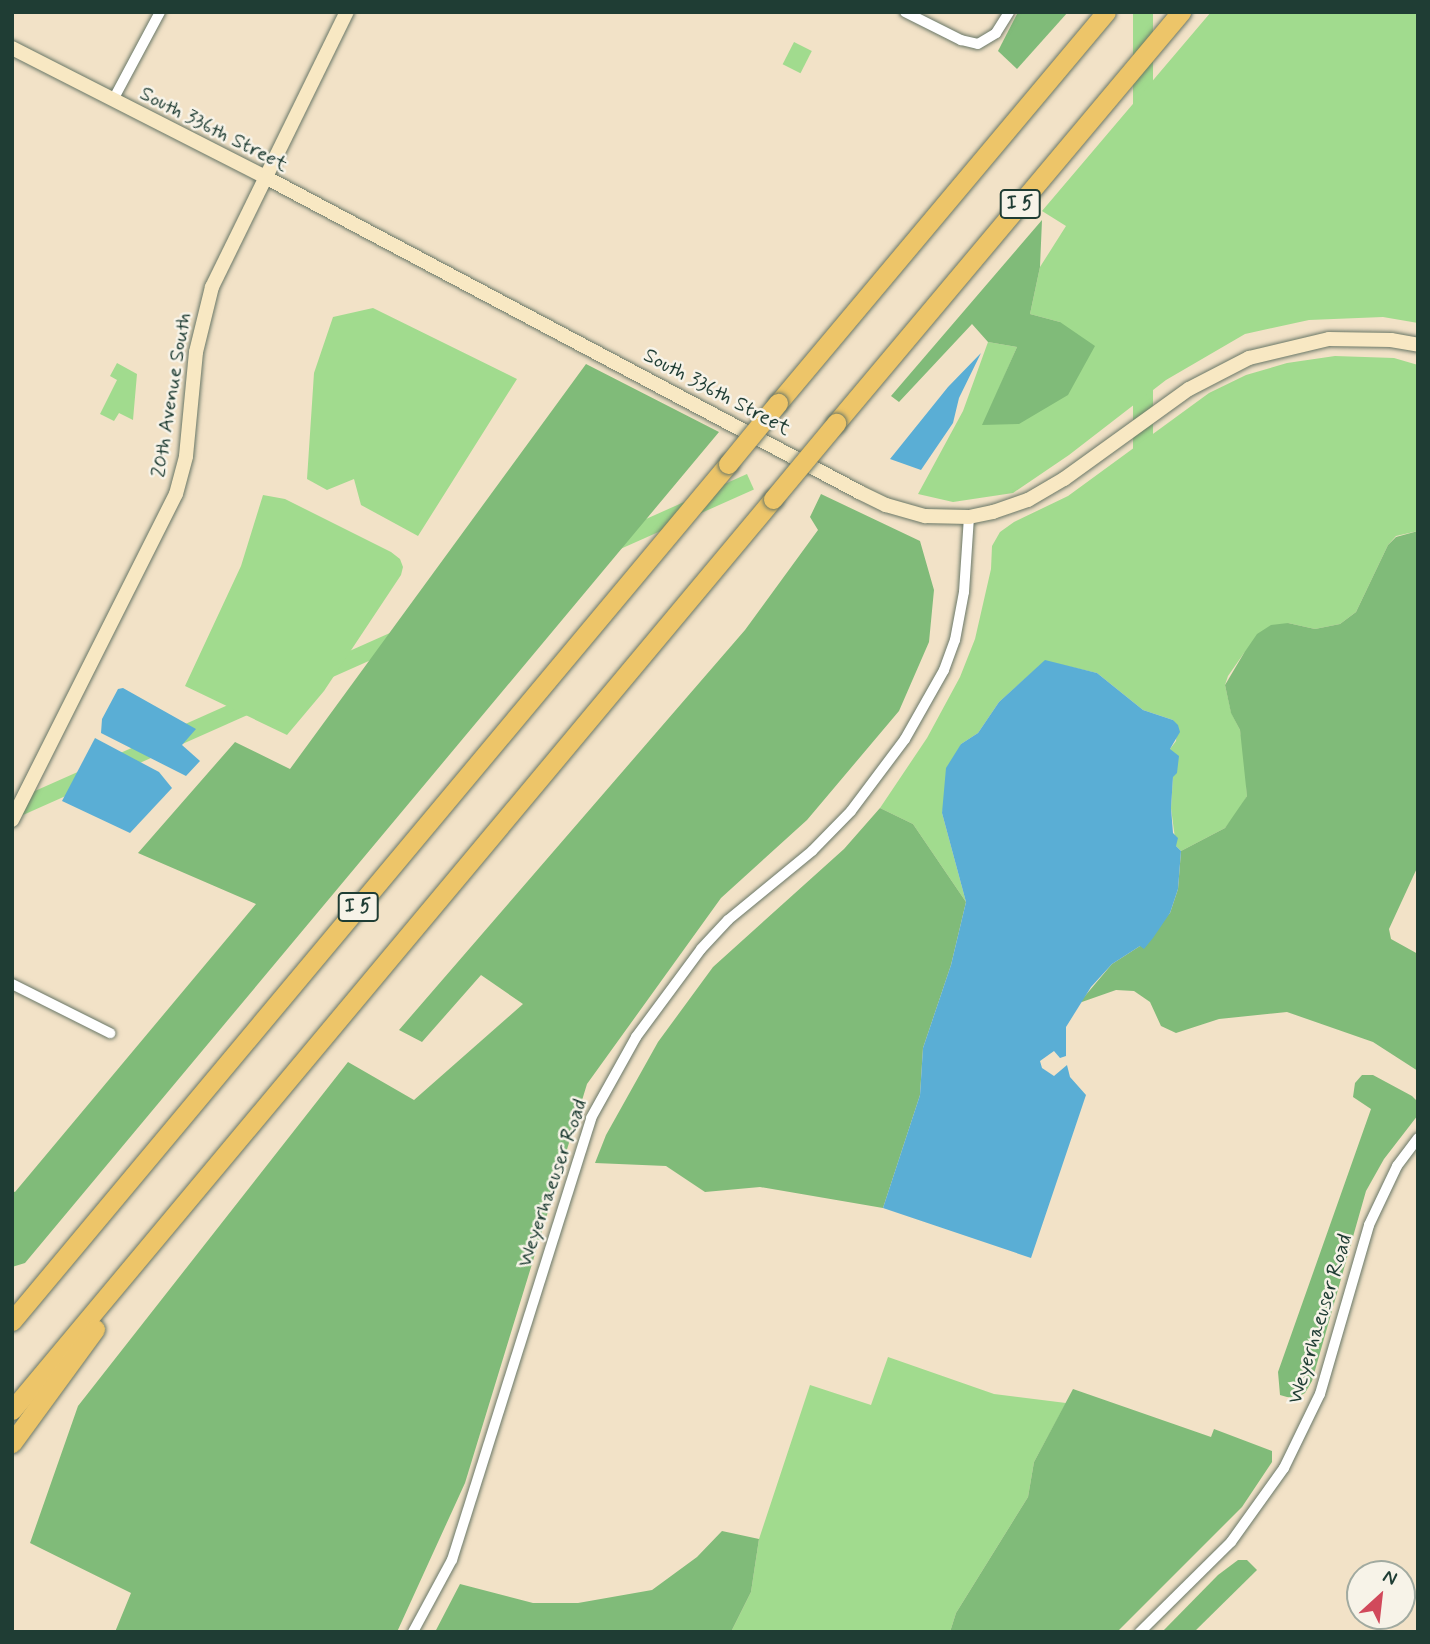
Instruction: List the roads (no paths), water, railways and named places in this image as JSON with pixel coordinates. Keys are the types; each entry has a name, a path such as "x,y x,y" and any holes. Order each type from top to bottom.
{"highway":[{"name":"I 5","path":"12,1321 1106,12"},
{"name":"I 5","path":"12,1410 1181,12"},
{"path":"12,1443 199,1187"}],"main road":[{"name":"20th Avenue South","path":"12,820 176,494 186,456 196,352 208,298 223,261 267,178 272,160 346,12"},
{"name":"South 336th Street","path":"12,48 267,178 859,492 886,505 925,516 969,517 993,513 1042,493 1179,395 1208,377 1249,358 1329,339 1391,340 1418,345"}],"street":[{"path":"113,100 160,12"},
{"path":"905,12 972,44 985,43 1009,12"},
{"name":"Weyerhaeuser Road","path":"412,1632 452,1560 591,1118 636,1037 701,949 736,913 812,851 851,811 905,739 943,670 955,640 964,592 969,517"},
{"path":"12,984 110,1033"},
{"name":"Weyerhaeuser Road","path":"1140,1632 1231,1542 1284,1468 1320,1394 1374,1213 1397,1166 1418,1138"}],"water":[{"path":"981,353 959,398 953,423 921,470 890,459 948,387"},
{"path":"1045,660 1097,673 1143,710 1173,720 1178,725 1180,732 1170,749 1179,756 1177,773 1173,777 1171,808 1173,833 1178,838 1176,846 1181,851 1178,889 1170,913 1144,949 1140,946 1112,964 1091,987 1066,1027 1066,1056 1060,1058 1054,1051 1040,1061 1042,1068 1054,1076 1067,1065 1070,1077 1086,1095 1031,1258 883,1208 920,1095 923,1048 951,965 966,902 942,813 946,768 961,744 978,733 999,702"},
{"path":"123,688 196,729 182,745 200,761 186,776 101,733 102,719 118,689"},
{"path":"95,738 159,772 172,788 130,833 62,801"}]}
